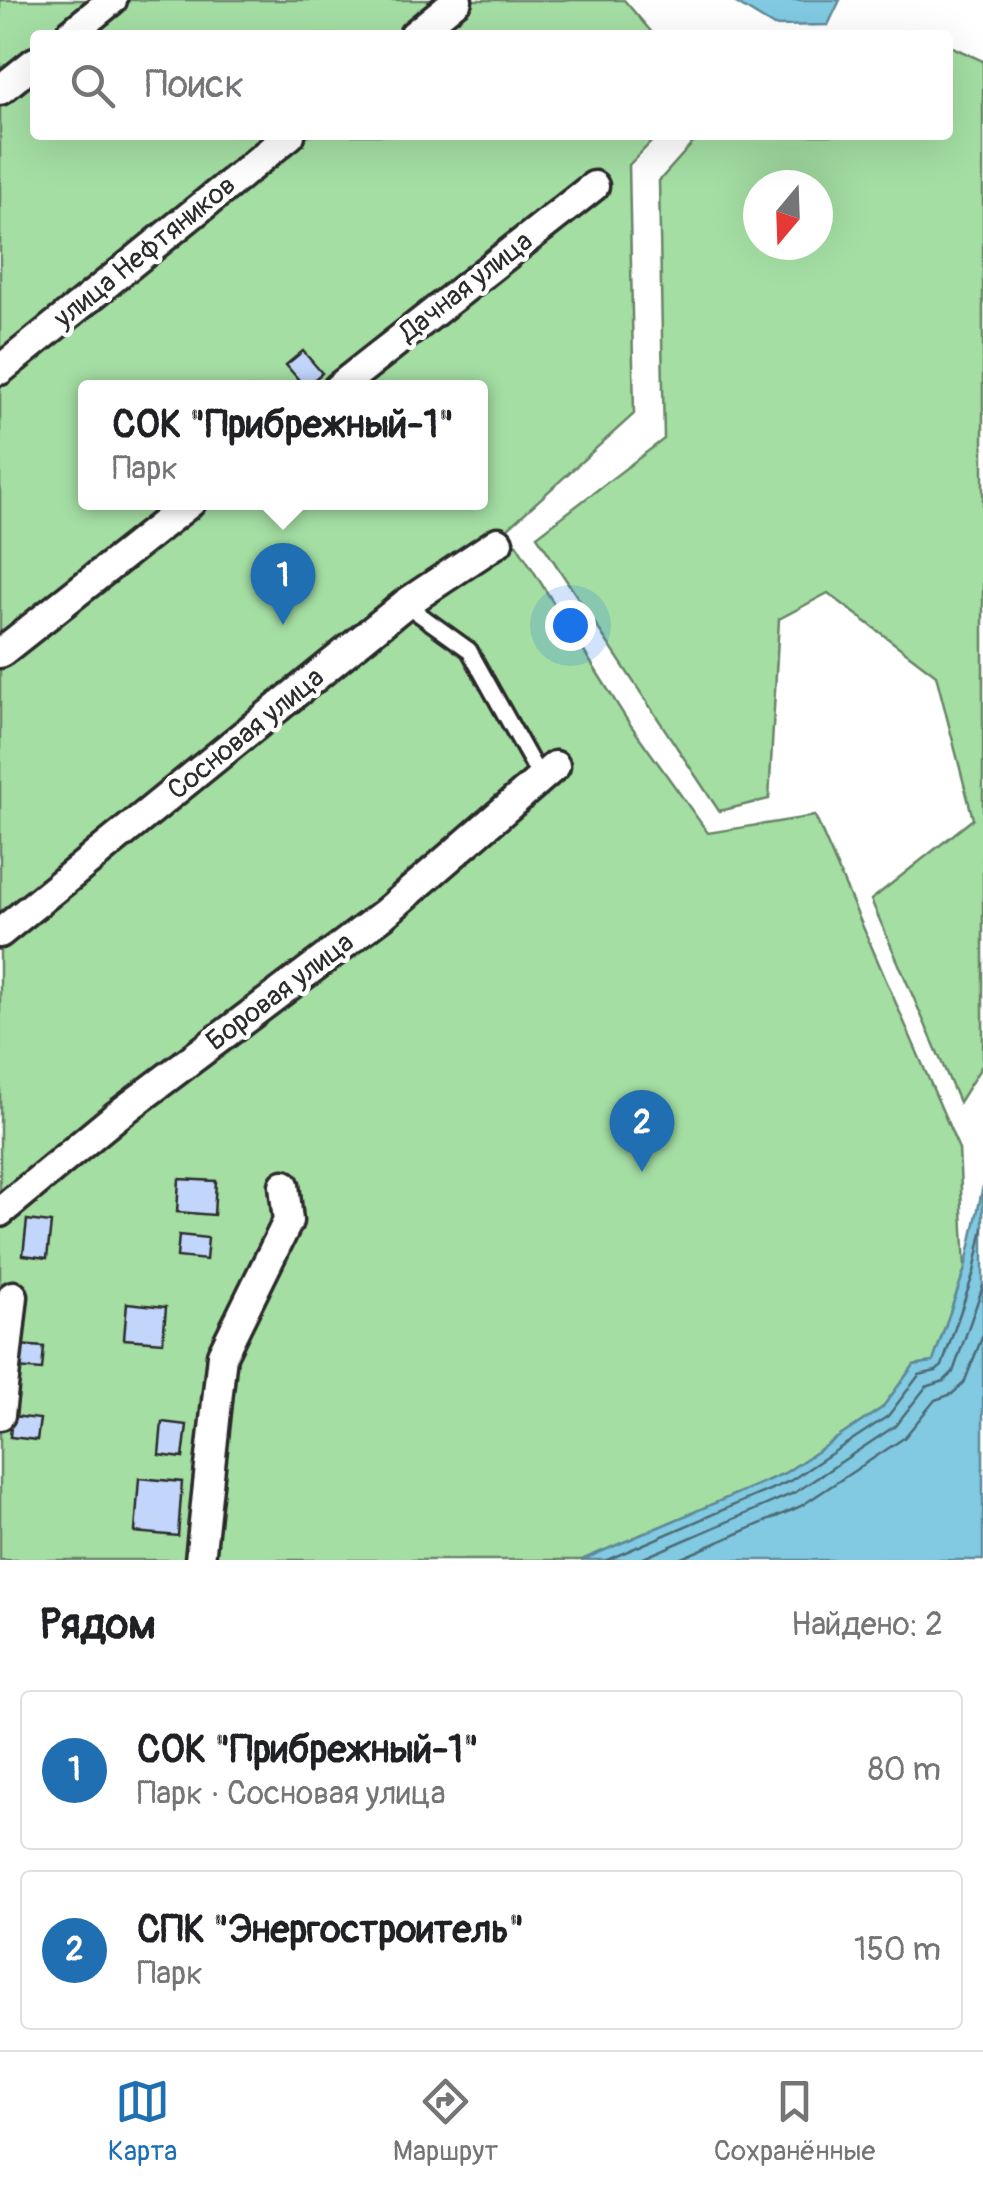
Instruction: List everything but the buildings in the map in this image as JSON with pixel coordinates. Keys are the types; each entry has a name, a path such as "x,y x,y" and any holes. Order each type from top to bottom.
{"street":[{"path":"75,30 112,0"},
{"path":"420,30 457,0"},
{"path":"0,90 30,66"},
{"name":"улица Нефтяников","path":"0,370 284,140"},
{"name":"Дачная улица","path":"348,380 594,186"},
{"path":"0,653 181,510"},
{"name":"Сосновая улица","path":"0,934 405,604 498,542"},
{"name":"Боровая улица","path":"0,1212 115,1117 384,914 548,772"},
{"path":"200,1560 222,1355 288,1221 284,1185"},
{"path":"0,1415 13,1296"}],"lane":[{"path":"405,604 469,650 548,772"}],"green space":[{"path":"0,0 624,0 650,30 30,30 30,140 653,140 629,165 634,414 507,529 627,720 708,833 815,816 959,1149 965,1269 933,1362 914,1365 882,1408 785,1473 582,1560 0,1560"},
{"path":"953,47 983,61 983,1064 959,1102 871,900 973,819 936,675 828,593 779,619 769,799 719,811 537,536 664,439 659,181 696,140 953,140"}],"water":[{"path":"731,0 840,0 828,25 774,26"},
{"path":"983,1186 983,1560 582,1560 785,1473 882,1408 914,1365 933,1362 965,1269"}],"place":[{"name":"СОК \"Прибрежный-1\"","path":"283,625"},
{"name":"СПК \"Энергостроитель\"","path":"642,1172"}]}
